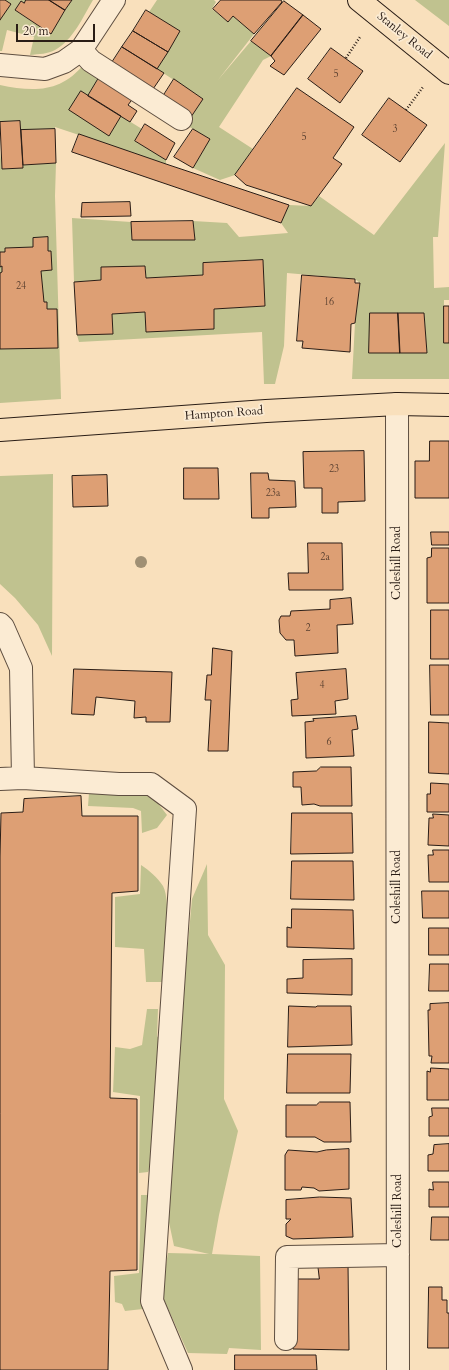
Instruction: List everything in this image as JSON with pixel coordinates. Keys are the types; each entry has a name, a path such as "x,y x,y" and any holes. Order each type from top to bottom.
{"main road":[{"name":"Stanley Road","path":"359,0 449,73"},
{"name":"Hampton Road","path":"0,430 266,411 397,404 449,405"}],"street":[{"path":"0,65 44,69 64,62 81,50 114,0"},
{"path":"81,50 91,61 180,119"},
{"name":"Coleshill Road","path":"397,404 398,1370"},
{"path":"0,624 3,627 21,668 23,778"},
{"path":"0,779 23,778 118,784 151,784 185,809 152,1301 181,1370"},
{"path":"286,1339 287,1257 398,1256"}],"path":[{"path":"346,58 360,37"},
{"path":"406,110 423,87"}],"green space":[{"path":"5,0 26,0 24,3 21,1 15,10 50,34 72,0 93,0 77,28 61,46 55,50 43,54 30,55 34,37 7,30 2,51 0,51 0,7 10,4"},
{"path":"157,0 214,0 216,2 212,9 228,22 233,16 254,34 218,80 251,41 271,56 263,60 219,127 253,149 235,175 220,180 193,168 210,139 186,125 203,99 157,69 180,31 149,12"},
{"path":"415,0 449,0 449,26"},
{"path":"84,64 100,76 88,96 109,136 121,116 142,129 135,141 166,160 166,164 55,127 55,129 21,130 20,121 0,122 0,85 24,89 46,88 66,80 75,74"},
{"path":"445,143 438,237 433,237 434,288 449,287 449,300 444,300 444,343 449,343 449,379 352,379 355,323 360,283 355,279 287,273 284,346 275,384 264,384 262,332 79,342 77,335 113,333 112,314 145,312 146,332 214,329 214,309 265,306 263,260 203,263 203,275 146,278 145,266 104,267 101,280 74,282 72,218 131,222 132,240 195,240 193,221 227,223 239,237 288,233 281,223 289,205 311,206 319,196 374,235","holes":["398,313 424,313 427,353"]},
{"path":"0,152 2,169 23,168 23,165 56,163 55,196 61,399 0,403"},
{"path":"53,474 52,656 38,625 15,598 0,584 0,476"},
{"path":"140,792 157,802 167,815 157,828 142,833 141,811 133,808 88,806 89,793"},
{"path":"207,864 208,935 225,965 224,1099 238,1131 219,1215 212,1254 260,1256 261,1350 229,1348 227,1354 188,1353 161,1293 168,1253 209,1254 174,1246 166,1208 152,1162 148,1172 139,1173 140,1096 113,1092 115,1047 130,1049 142,1045 147,1009 158,1009 157,1037 181,1022 192,899"},
{"path":"141,865 158,880 163,886 166,894 167,918 163,982 146,982 144,949 115,947 115,897 140,894"},
{"path":"141,1195 150,1195 141,1297 143,1309 125,1311 122,1304 115,1302 114,1276 139,1273"}],"building":[{"path":"0,0 5,0 11,4 0,20"},
{"path":"26,0 49,0 65,10 51,34 15,10 21,1 24,3"},
{"path":"49,0 72,0 65,10"},
{"path":"221,0 281,0 282,2 254,34 233,16 228,22 213,9"},
{"path":"284,1 303,15 271,56 251,41"},
{"path":"146,10 180,31 168,52 133,31"},
{"path":"303,15 321,29 284,75 270,66 275,61 271,56"},
{"path":"133,31 168,52 157,69 122,47"},
{"path":"122,47 164,73 151,92 111,64"},
{"path":"331,48 363,71 340,103 308,79"},
{"path":"100,76 134,97 128,105 137,111 130,122 88,96"},
{"path":"174,79 203,99 191,117 162,98"},
{"path":"297,88 354,127 333,158 342,164 311,206 246,185 235,175"},
{"path":"81,91 121,116 109,136 69,110"},
{"path":"389,98 427,125 400,162 362,135"},
{"path":"20,121 23,168 2,169 0,122"},
{"path":"145,124 175,143 166,160 135,141"},
{"path":"55,129 56,163 23,165 21,130"},
{"path":"193,129 210,139 193,168 174,157"},
{"path":"79,134 289,205 281,223 72,152"},
{"path":"130,202 131,216 81,217 82,203"},
{"path":"193,221 195,240 132,240 131,222"},
{"path":"48,237 48,251 51,251 52,270 41,271 44,302 47,302 47,309 57,309 58,348 0,349 0,273 2,272 2,266 0,267 0,252 5,252 5,248 33,247 33,238"},
{"path":"263,260 265,306 214,309 214,329 146,332 145,312 112,314 113,334 77,335 74,282 101,280 101,267 145,266 146,278 203,275 203,263"},
{"path":"302,275 355,279 355,283 360,283 355,323 351,324 350,352 302,348 303,341 297,341"},
{"path":"444,306 449,306 449,343 444,343"},
{"path":"370,313 398,313 400,353 369,353"},
{"path":"398,313 424,313 427,353 400,353"},
{"path":"430,441 449,441 449,498 415,498 415,461 429,461"},
{"path":"364,451 365,501 338,502 338,513 322,513 322,488 304,488 303,452"},
{"path":"184,468 218,468 219,499 184,499"},
{"path":"251,473 268,473 269,480 295,481 296,507 269,508 269,518 252,518"},
{"path":"107,475 108,506 73,507 72,476"},
{"path":"431,532 449,532 449,545 432,545"},
{"path":"308,543 342,543 343,590 289,590 288,573 308,573"},
{"path":"432,548 449,548 449,603 427,603 427,558 431,557"},
{"path":"351,598 353,624 337,625 338,653 295,656 294,640 286,640 280,633 279,620 281,616 290,616 291,611 330,609 330,600"},
{"path":"431,610 449,610 449,659 431,659"},
{"path":"213,648 232,651 228,751 208,751 211,700 205,700 207,675 211,675"},
{"path":"430,665 449,665 449,715 431,715"},
{"path":"74,669 172,672 170,722 146,722 146,717 134,718 135,701 96,697 94,715 72,714"},
{"path":"346,669 348,699 335,701 336,714 292,716 291,700 298,699 296,673"},
{"path":"356,716 358,729 352,730 354,756 306,758 305,722 314,721 313,719"},
{"path":"429,722 449,723 449,774 429,773"},
{"path":"321,767 351,767 352,806 320,806 314,804 302,805 301,787 293,787 293,772 316,771"},
{"path":"431,783 449,784 449,812 427,812 427,794 430,794"},
{"path":"81,796 82,816 138,816 138,891 112,893 110,1098 137,1099 137,1270 110,1271 108,1370 0,1370 1,813 23,812 24,799"},
{"path":"292,813 352,813 353,853 291,854"},
{"path":"433,814 449,815 449,846 428,845 429,818 433,818"},
{"path":"433,850 449,850 449,882 429,882 428,855 433,855"},
{"path":"292,861 353,861 354,900 291,899"},
{"path":"422,891 449,891 449,918 423,918"},
{"path":"292,909 353,910 354,949 287,947 287,927 291,928"},
{"path":"429,928 449,928 449,955 429,955"},
{"path":"352,959 352,995 287,993 287,979 303,978 303,960"},
{"path":"430,964 449,964 449,991 429,991"},
{"path":"449,1003 449,1063 431,1063 432,1056 429,1056 428,1010 430,1010 430,1004"},
{"path":"289,1006 351,1006 352,1045 288,1047"},
{"path":"288,1054 351,1054 350,1093 287,1093"},
{"path":"431,1068 449,1069 449,1100 427,1100 427,1071 430,1072"},
{"path":"320,1102 350,1102 351,1142 324,1142 315,1137 286,1137 286,1105 316,1105"},
{"path":"432,1108 449,1108 449,1136 429,1136 429,1117 432,1116"},
{"path":"449,1144 449,1171 428,1171 428,1155 433,1154 434,1145"},
{"path":"349,1149 349,1189 319,1191 314,1188 302,1187 301,1190 285,1190 285,1155 288,1150 317,1152"},
{"path":"433,1182 449,1182 449,1207 429,1207 429,1189 433,1190"},
{"path":"320,1197 351,1198 353,1237 293,1239 286,1236 286,1224 291,1219 286,1219 286,1200"},
{"path":"432,1217 449,1217 449,1240 431,1240"},
{"path":"318,1264 348,1264 349,1350 293,1349 293,1279 319,1279"},
{"path":"429,1287 442,1287 442,1300 447,1300 447,1313 449,1313 449,1348 428,1348"},
{"path":"235,1355 316,1355 317,1370 235,1370"}]}
